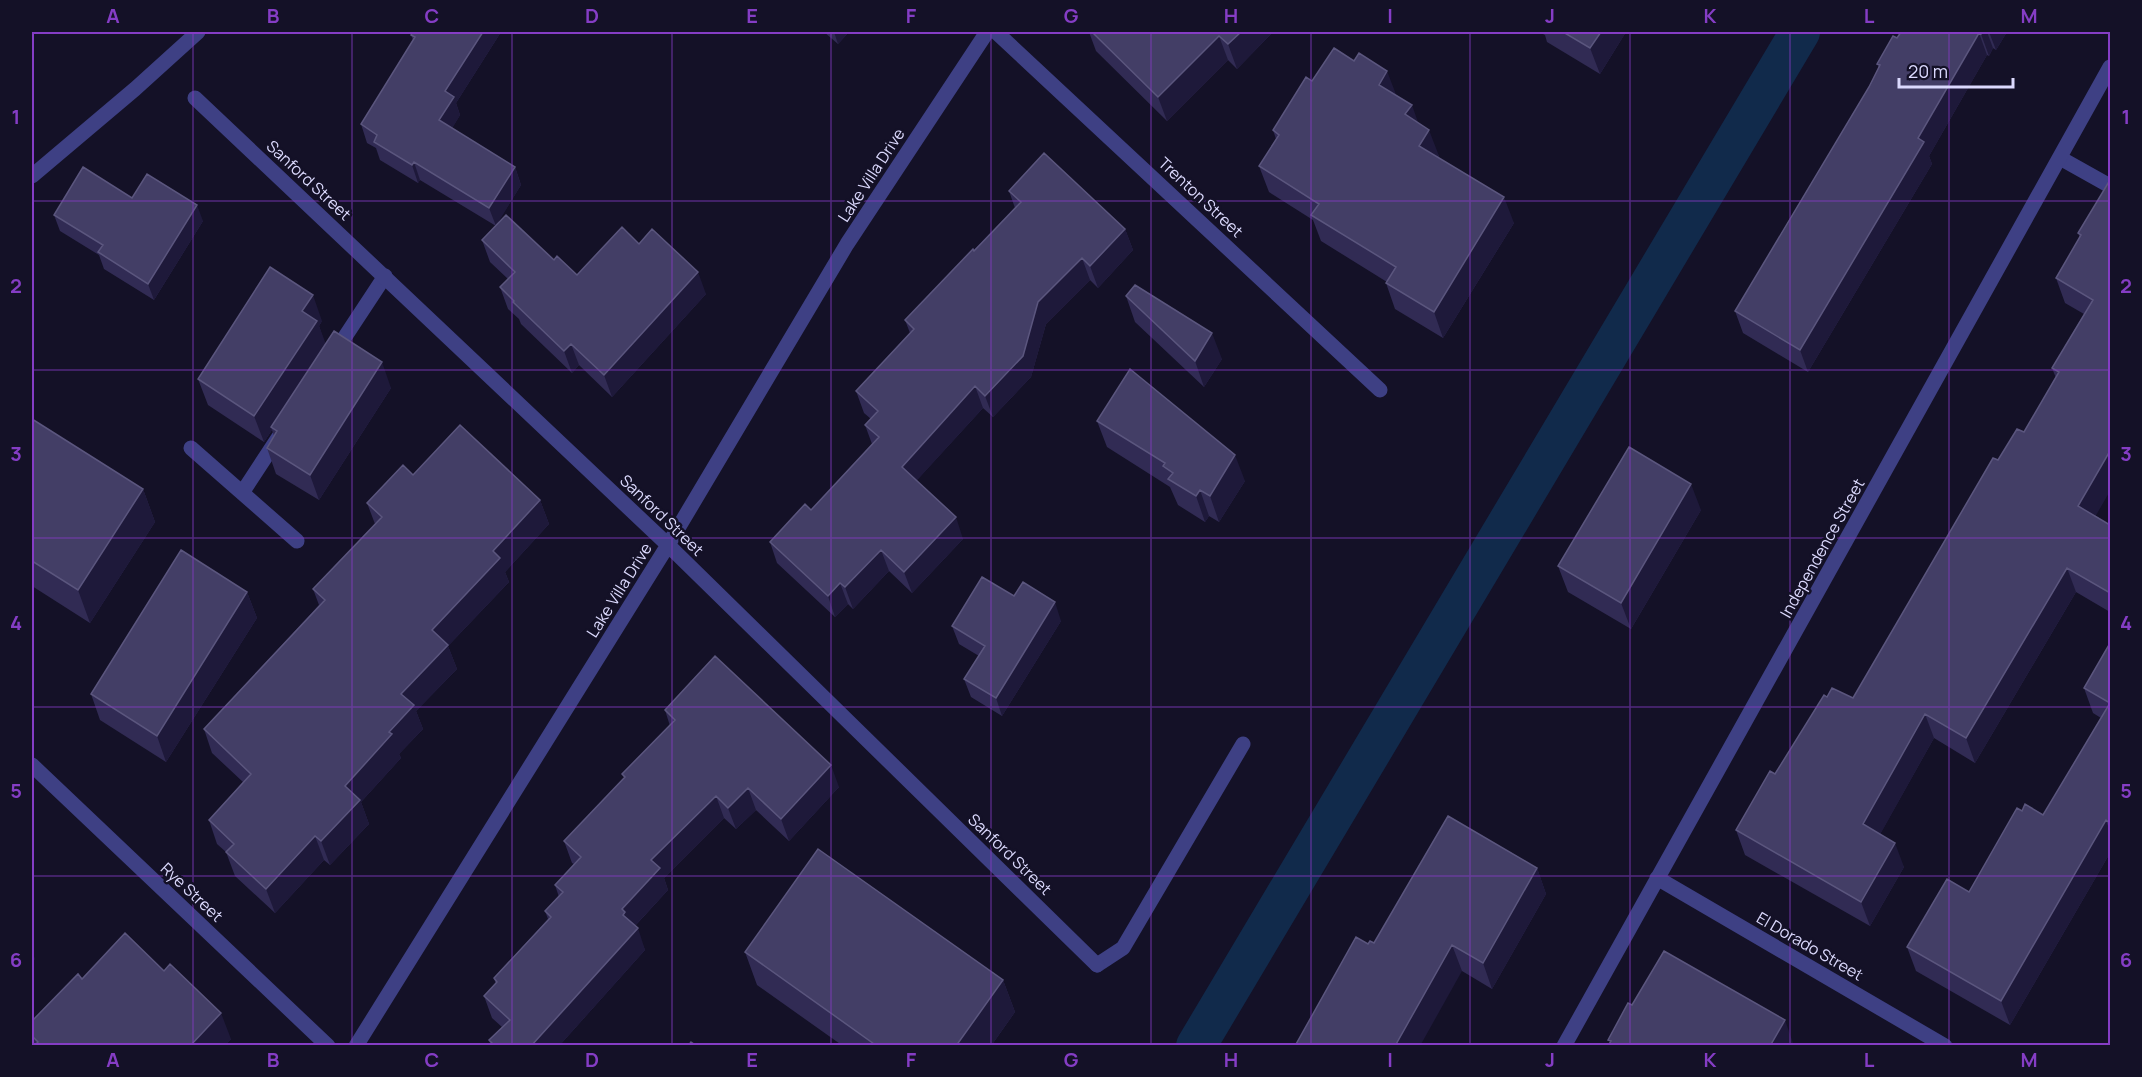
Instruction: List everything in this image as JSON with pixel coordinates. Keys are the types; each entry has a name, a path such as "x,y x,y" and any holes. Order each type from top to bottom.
{"street":[{"path":"32,176 198,32"},
{"name":"Lake Villa Drive","path":"356,1046 668,545 847,244 987,32"},
{"name":"Trenton Street","path":"996,32 1380,390"},
{"name":"Independence Street","path":"1564,1046 2110,67"},
{"name":"Sanford Street","path":"195,98 668,545 1097,965 1123,948 1243,744"},
{"path":"2060,158 2110,186"},
{"path":"327,365 385,276"},
{"path":"242,493 288,424"},
{"path":"191,448 297,541"},
{"name":"Rye Street","path":"32,765 328,1046"},
{"name":"El Dorado Street","path":"1657,878 1945,1046"}],"building":[{"path":"413,32 483,32 445,91 454,97 439,120 515,167 489,208 414,162 412,165 374,142 377,135 361,124 415,37 411,35"},
{"path":"1092,32 1241,32 1228,44 1219,36 1158,97"},
{"path":"1563,32 1601,32 1590,48"},
{"path":"1901,32 1982,32 1979,33 1918,138 1924,142 1800,350 1735,311 1869,87 1880,65 1877,64 1893,36 1897,38"},
{"path":"1334,48 1354,61 1359,53 1387,71 1379,85 1412,105 1405,114 1429,130 1419,146 1504,197 1434,312 1386,283 1396,267 1311,215 1319,204 1259,166 1279,135 1273,130 1306,77 1312,81"},
{"path":"1044,153 1125,229 1090,266 1082,258 1038,302 1023,356 985,396 975,386 902,467 956,517 904,572 881,550 845,587 840,583 828,596 770,542 805,504 811,510 879,437 865,425 878,411 856,391 914,329 905,320 1021,202 1009,191"},
{"path":"83,167 132,198 147,174 197,205 148,284 98,252 103,245 54,215"},
{"path":"2110,180 2110,451 2078,506 2110,525 2110,593 2067,568 1966,738 1925,714 1863,824 1895,843 1861,902 1736,830 1770,771 1775,774 1824,695 1827,697 1832,688 1853,698 1993,458 1998,460 2017,429 2024,432 2059,372 2052,368 2093,300 2056,278 2081,235 2078,233"},
{"path":"506,215 554,260 557,256 577,275 622,227 639,244 652,229 698,272 604,375 571,344 564,351 500,287 515,272 482,240"},
{"path":"270,267 313,295 302,311 317,321 254,416 198,379"},
{"path":"1135,285 1212,333 1195,361 1126,296"},
{"path":"334,331 382,362 310,475 267,448 277,431 271,427"},
{"path":"1130,369 1235,455 1210,496 1200,490 1196,496 1168,479 1173,473 1163,466 1165,463 1097,421"},
{"path":"32,419 143,489 78,590 32,561"},
{"path":"460,425 540,500 493,551 500,558 432,630 448,645 401,694 414,705 389,732 392,734 345,786 360,800 321,841 315,836 266,889 226,852 234,844 209,820 251,774 204,729 325,600 313,589 382,517 367,503 403,465 413,475"},
{"path":"1629,447 1691,484 1621,603 1558,566"},
{"path":"181,550 247,592 157,736 91,694"},
{"path":"982,577 1014,596 1023,582 1055,602 996,698 964,679 985,646 952,626"},
{"path":"2110,643 2110,703 2084,688"},
{"path":"715,656 831,765 781,819 748,788 728,808 716,796 651,860 660,868 622,909 625,912 623,915 638,928 531,1046 494,1046 489,1040 510,1020 484,996 497,982 494,978 551,917 545,911 563,892 555,885 581,857 564,841 625,777 622,774 675,720 665,710"},
{"path":"2110,703 2110,823 2106,820 2001,1001 1907,947 1947,879 1969,892 2017,808 2022,811 2025,804 2043,815"},
{"path":"1448,816 1537,868 1483,963 1452,945 1395,1046 1295,1046 1356,937 1368,944 1370,941 1374,943"},
{"path":"818,849 1003,980 956,1046 877,1046 745,952"},
{"path":"125,933 164,971 170,964 221,1013 190,1046 34,1046 38,1042 32,1036 32,1021 78,974 82,979"},
{"path":"1664,951 1785,1020 1770,1046 1608,1046 1611,1041 1608,1040 1628,1003 1632,1005"}],"waterway":[{"path":"1196,1046 1800,32"}]}
